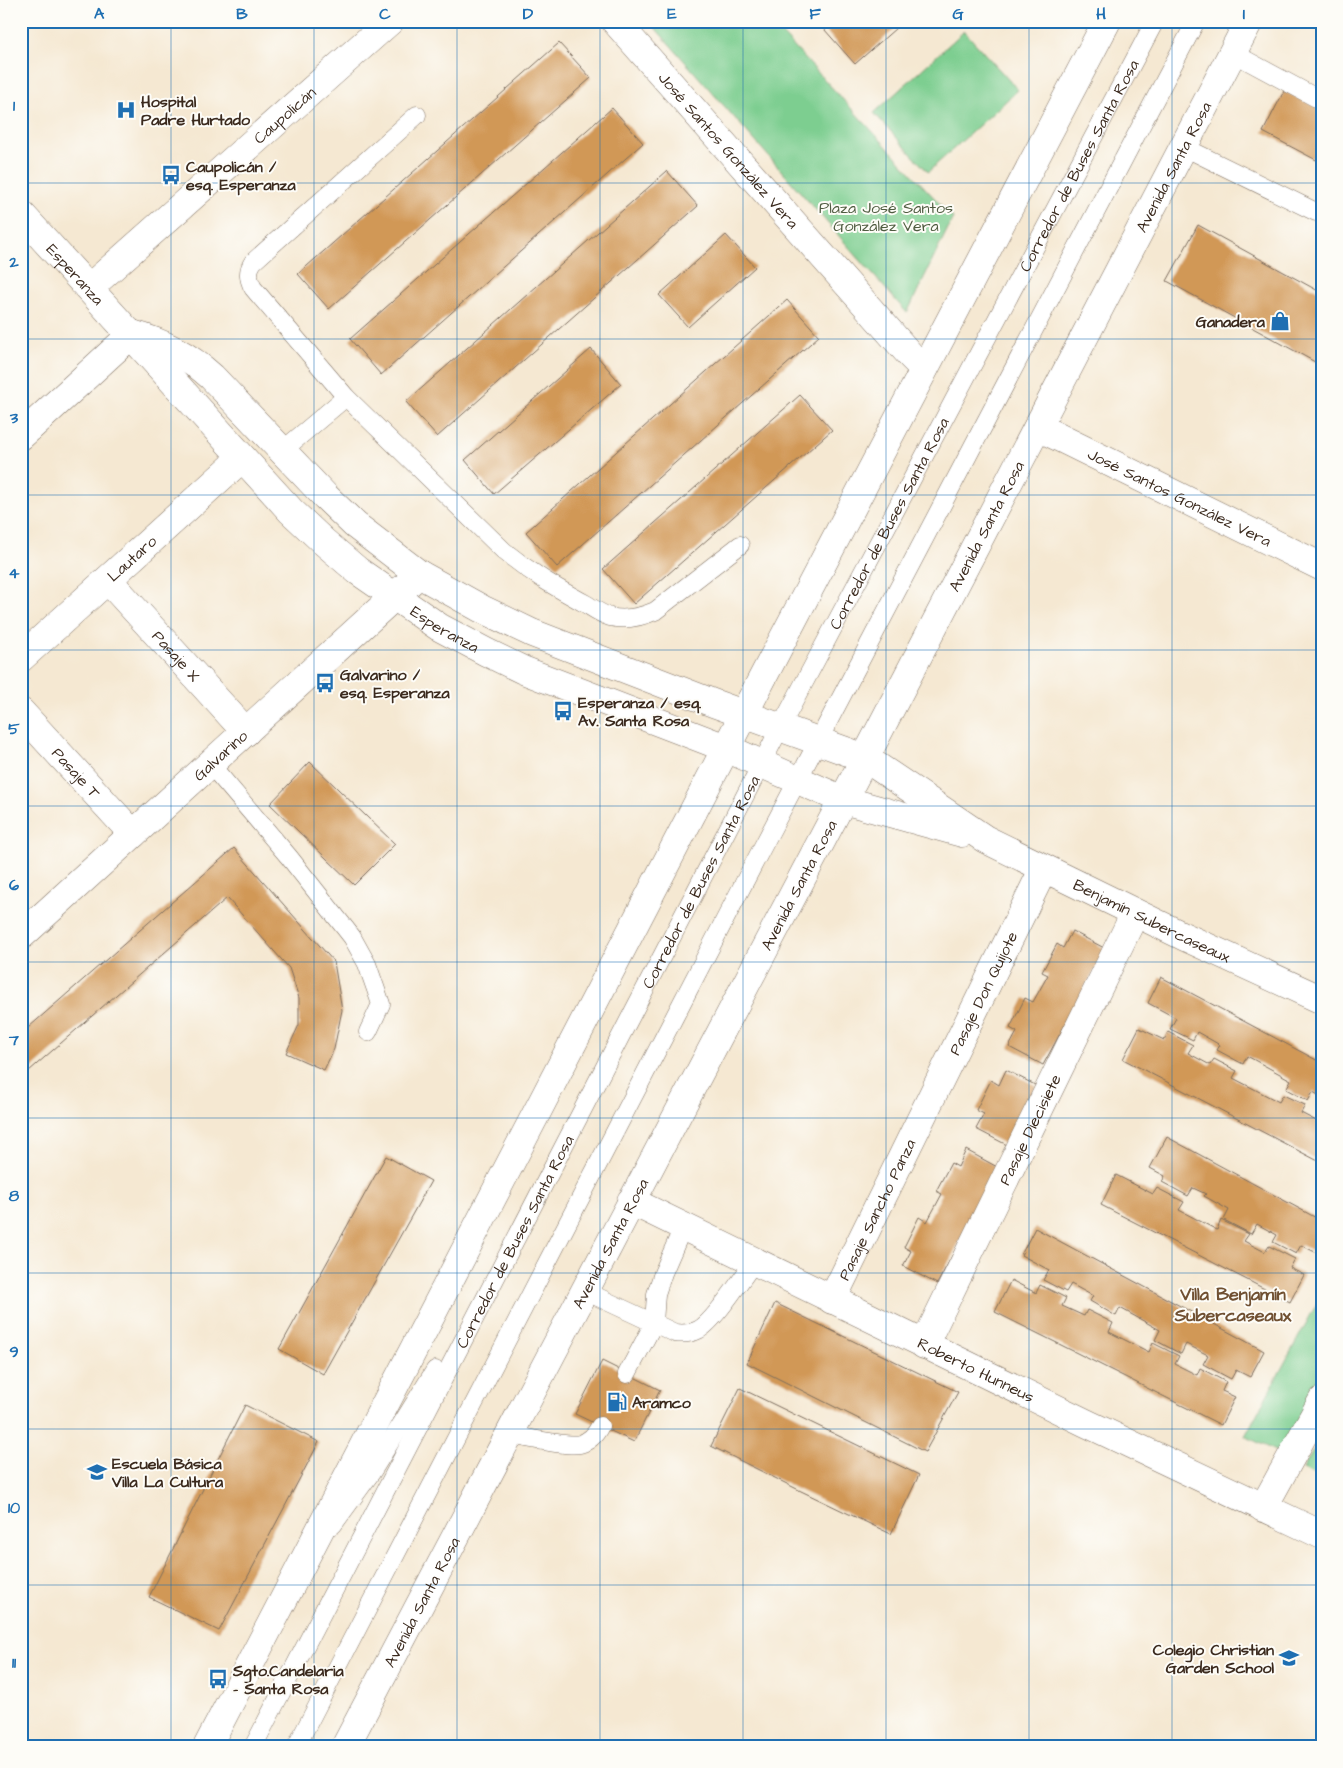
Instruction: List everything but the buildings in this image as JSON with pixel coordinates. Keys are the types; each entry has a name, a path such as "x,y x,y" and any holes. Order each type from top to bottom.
{"street":[{"name":"Caupolicán","path":"89,288 390,21"},
{"name":"José Santos González Vera","path":"615,21 910,356 924,369"},
{"path":"207,1747 743,714 1107,21"},
{"name":"Avenida Santa Rosa","path":"345,1747 865,758 1249,21"},
{"name":"Esperanza","path":"21,214 132,334 242,458 324,542 358,571 394,597 438,627 523,670 726,748 843,800"},
{"name":"Esperanza","path":"132,334 156,341 196,362 355,525 419,574 482,609 532,632 743,714 865,758"},
{"path":"21,436 132,334"},
{"name":"José Santos González Vera","path":"1038,427 1322,567"},
{"name":"Lautaro","path":"21,658 242,458"},
{"name":"Galvarino","path":"21,936 419,574"},
{"name":"Pasaje X","path":"108,580 246,732"},
{"name":"Pasaje T","path":"21,712 133,834"},
{"name":"Benjamín Subercaseaux","path":"865,758 985,839 1222,955 1322,1000"},
{"name":"Benjamín Subercaseaux","path":"843,800 985,839"},
{"name":"Pasaje Don Quijote","path":"922,1117 1044,868"},
{"name":"Pasaje Diecisiete","path":"924,1345 1135,913"},
{"name":"Pasaje Sancho Panza","path":"832,1300 922,1117"},
{"name":"Roberto Hunneus","path":"631,1202 924,1345 1322,1535"},
{"path":"1263,1508 1322,1401"}],"lane":[{"name":"Corredor de Buses Santa Rosa","path":"253,1747 780,728 1155,21"},
{"path":"296,1747 798,780 1196,21"},
{"path":"1232,53 1322,101"},
{"path":"418,115 258,258 250,267 249,282 252,288 346,397 504,552 528,571 553,587 598,612 610,617 624,619 640,617 655,611 740,545"},
{"path":"1184,147 1316,212"},
{"path":"282,451 346,397"},
{"path":"210,764 289,857 352,937 367,964 381,1004 368,1032"},
{"path":"627,1374 654,1323 656,1294 683,1227"},
{"path":"585,1291 675,1333 692,1333 699,1330 712,1318 754,1262"},
{"path":"302,1563 371,1473 493,1281"},
{"path":"510,1435 573,1445 588,1441 600,1426"}],"green space":[{"name":"Plaza José Santos González Vera","path":"649,21 770,21 953,218 907,313"},
{"path":"964,31 1018,90 928,172 874,113"},
{"path":"1322,1294 1322,1376 1279,1453 1245,1436"},
{"path":"1322,1435 1322,1479 1303,1469"}],"place":[{"name":"Hospital Padre Hurtado","path":"126,110"},
{"name":"Caupolicán / esq. Esperanza","path":"171,175"},
{"name":"Ganadera","path":"1280,321"},
{"name":"Galvarino / esq. Esperanza","path":"325,683"},
{"name":"Esperanza / esq. Av. Santa Rosa","path":"563,711"},
{"name":"Aramco","path":"617,1402"},
{"name":"Escuela Básica Villa La Cultura","path":"97,1472"},
{"name":"Colegio Christian Garden School","path":"1289,1658"},
{"name":"Sgto.Candelaria - Santa Rosa","path":"218,1679"}],"district":[{"name":"Villa Benjamín Subercaseaux","path":"1233,1304"}]}
